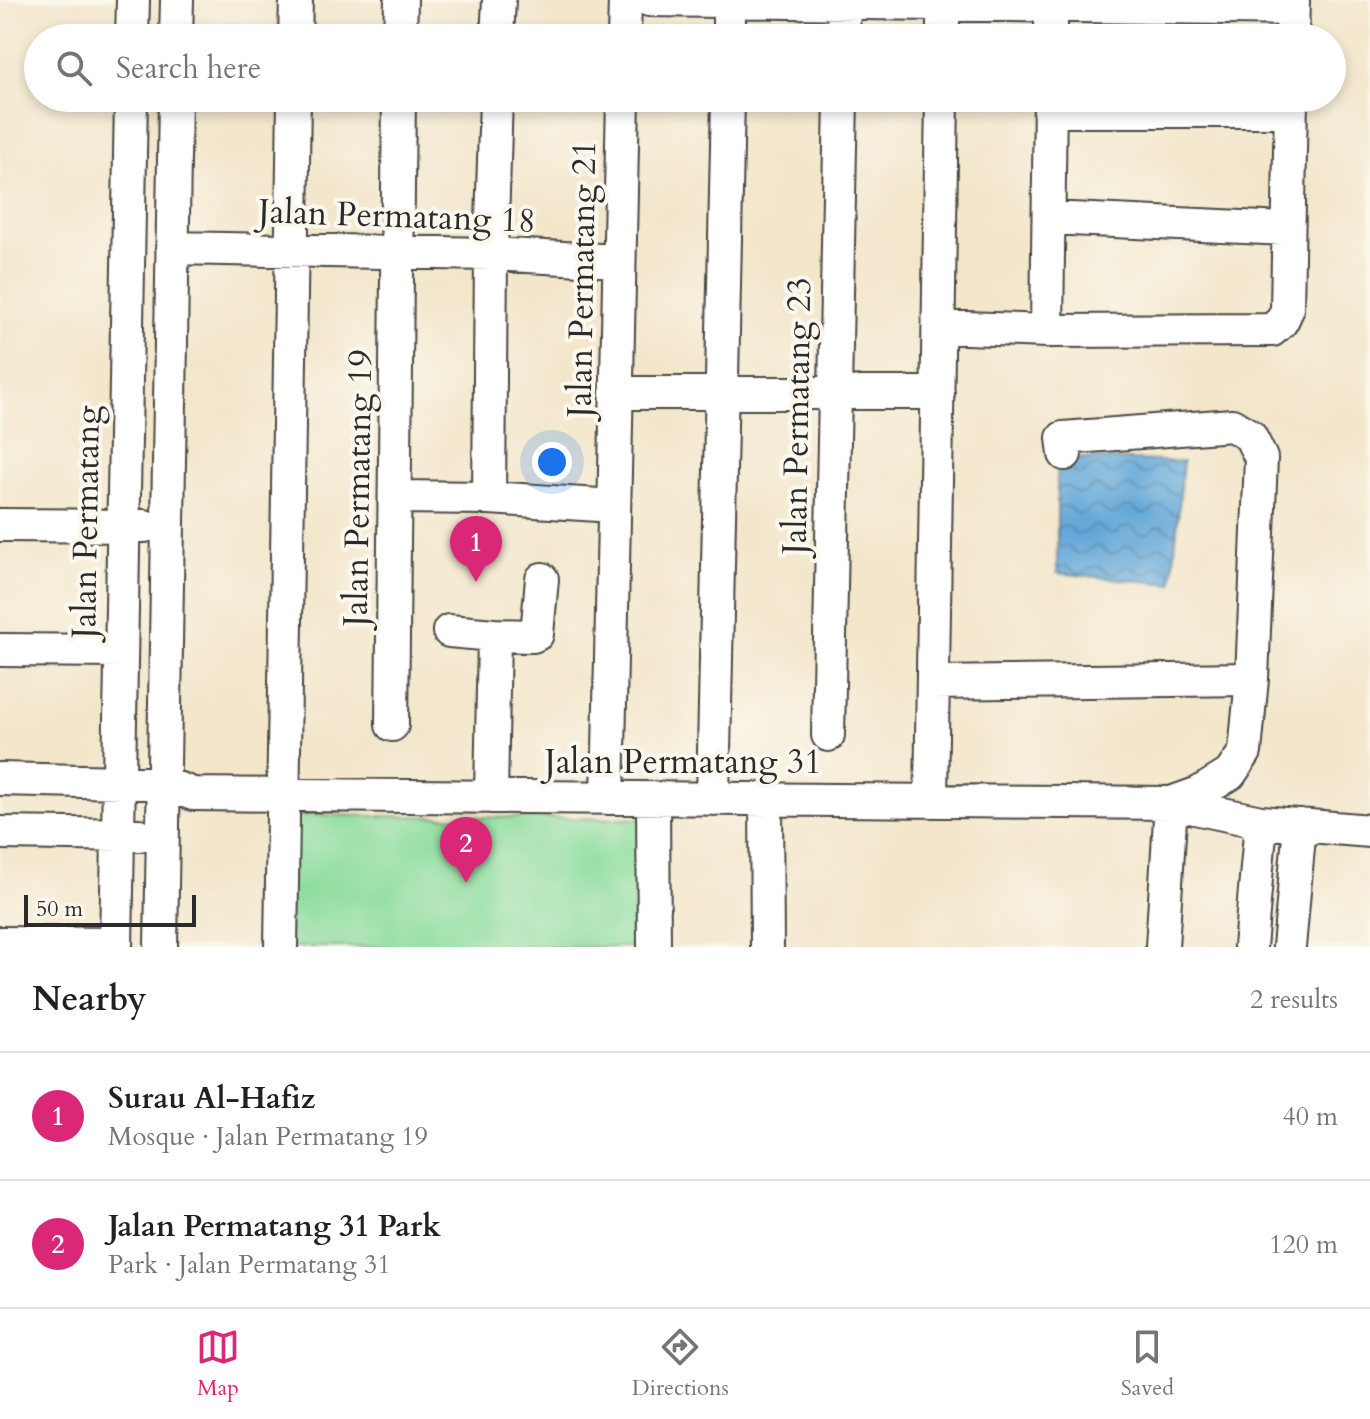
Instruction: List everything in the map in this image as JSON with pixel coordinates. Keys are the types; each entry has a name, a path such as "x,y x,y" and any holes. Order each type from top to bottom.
{"street":[{"path":"132,24 133,0"},
{"path":"176,24 177,0"},
{"path":"295,24 296,0"},
{"path":"400,24 401,0"},
{"path":"498,24 499,0"},
{"path":"624,24 625,0"},
{"path":"649,0 1051,3 1292,16"},
{"path":"729,0 729,24"},
{"path":"843,24 844,1"},
{"path":"943,2 943,24"},
{"path":"1051,3 1051,24"},
{"name":"Jalan Permatang","path":"116,946 131,112"},
{"path":"161,947 175,112"},
{"path":"281,947 294,112"},
{"name":"Jalan Permatang 19","path":"392,725 399,112"},
{"path":"489,498 496,112"},
{"name":"Jalan Permatang 21","path":"608,798 623,112"},
{"path":"713,799 728,112"},
{"name":"Jalan Permatang 23","path":"828,735 841,112"},
{"path":"931,801 942,112"},
{"path":"1047,331 1050,112"},
{"path":"939,327 1047,331 1272,330 1282,321 1287,310 1291,112"},
{"path":"1049,218 1288,229"},
{"name":"Jalan Permatang 18","path":"172,248 491,254 619,261"},
{"path":"616,393 938,393"},
{"path":"1065,454 1063,438 1232,425 1250,436 1261,458 1252,679 1245,752 1230,774 1199,793 1171,803"},
{"path":"395,497 489,498 614,506"},
{"path":"0,525 167,526"},
{"path":"449,631 494,635 537,634 542,579"},
{"path":"491,797 494,635"},
{"path":"0,650 121,651"},
{"path":"933,683 1252,679"},
{"path":"0,779 163,783 193,794 162,835"},
{"name":"Jalan Permatang 31","path":"193,794 1171,803"},
{"path":"653,799 654,947"},
{"path":"766,799 767,947"},
{"path":"1171,803 1261,822 1370,831"},
{"path":"1162,947 1171,803"},
{"path":"1250,947 1261,822"},
{"path":"1289,947 1300,825"},
{"path":"0,833 162,835"},
{"path":"0,943 116,946"}],"green space":[{"path":"291,815 641,819 642,947 289,947"}],"water":[{"path":"1057,457 1183,462 1172,584 1057,573"}],"place":[{"name":"Surau Al-Hafiz","path":"476,582"},
{"name":"Jalan Permatang 31 Park","path":"466,883"}]}
